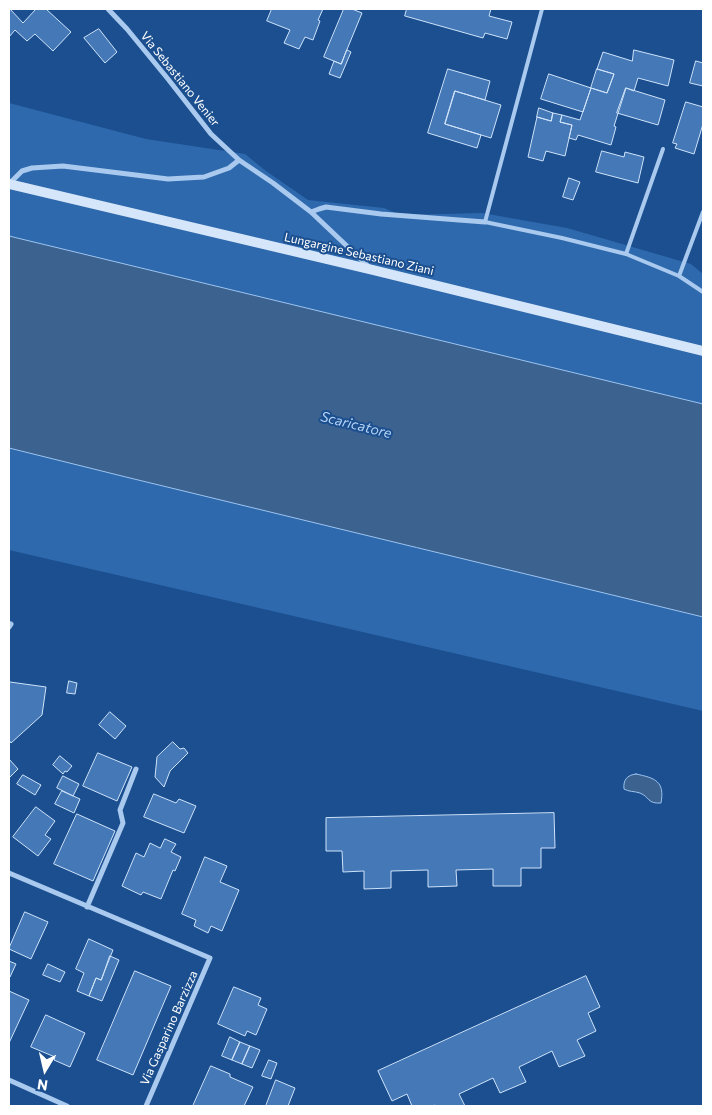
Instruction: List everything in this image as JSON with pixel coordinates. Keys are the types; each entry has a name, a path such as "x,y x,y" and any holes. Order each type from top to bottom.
{"street":[{"name":"Via Sebastiano Venier","path":"108,9 168,79 211,134 239,160 311,212 348,249 373,270"},
{"path":"9,184 22,171 32,168 63,166 168,179 204,177 229,168 239,160"},
{"name":"Lungargine Sebastiano Ziani","path":"9,184 373,270 703,351"},
{"path":"311,212 318,208 326,207 381,214 485,222"},
{"path":"9,872 87,907 123,823 120,810 136,769"},
{"name":"Via Gasparino Barzizza","path":"87,907 210,958 146,1106"},
{"path":"9,1080 67,1106"}],"lane":[{"path":"542,9 485,222 626,254 679,276 703,292"},
{"path":"626,254 663,149"},
{"path":"679,276 703,212"}],"shaded area":[{"path":"9,103 146,139 245,154 308,200 384,208 400,215 482,213 567,228 691,264 703,274 703,711 9,550"}],"water":[{"name":"Scaricatore","path":"9,236 703,404 703,617 9,448"},
{"path":"636,774 653,779 660,785 661,803 653,802 640,793 624,789 626,778"}],"building":[{"path":"10,9 23,23 36,9 46,9 71,32 53,51 35,34 27,41 15,30 9,37"},
{"path":"272,9 323,9 313,40 305,37 299,49 284,43 290,30 267,21"},
{"path":"344,9 352,9 362,13 341,64 324,57"},
{"path":"407,9 491,9 489,16 512,22 507,39 485,33 483,38 405,16"},
{"path":"99,29 117,52 105,63 84,38"},
{"path":"347,50 351,52 340,78 329,74 334,61 341,64"},
{"path":"634,50 674,60 668,86 638,78 634,91 626,88 614,126 616,127 611,145 578,135 576,140 569,138 572,125 560,122 562,115 580,120 591,88 607,93 614,74 597,69 603,52 632,61"},
{"path":"696,61 703,63 703,86 690,83"},
{"path":"448,69 490,81 485,100 455,91 445,124 481,135 477,148 428,133"},
{"path":"597,69 614,74 607,93 591,88"},
{"path":"549,74 591,88 583,112 541,99"},
{"path":"626,88 665,100 658,125 617,113"},
{"path":"455,91 501,105 491,138 445,124"},
{"path":"686,102 703,107 703,124 694,154 675,148 677,144 673,143"},
{"path":"539,108 553,113 551,121 537,117"},
{"path":"553,113 562,115 560,122 572,125 565,156 546,151 543,161 528,157 537,117 551,121"},
{"path":"602,151 624,157 625,152 644,157 638,183 596,172"},
{"path":"569,178 580,182 573,200 563,197"},
{"path":"69,681 77,683 75,694 67,693"},
{"path":"10,682 46,687 42,715 11,743 9,740"},
{"path":"110,712 126,726 115,739 99,725"},
{"path":"173,742 180,749 184,748 188,753 170,771 164,787 155,777 157,757"},
{"path":"98,753 132,767 117,801 83,786"},
{"path":"60,756 72,766 63,774 53,765"},
{"path":"9,759 18,769 9,778"},
{"path":"23,775 41,785 35,795 17,784"},
{"path":"63,776 79,784 73,796 57,788"},
{"path":"62,791 80,799 74,813 55,804"},
{"path":"154,794 176,803 179,799 196,806 184,833 144,817"},
{"path":"36,807 55,821 45,835 51,839 38,856 13,837"},
{"path":"554,813 555,848 541,848 541,868 521,868 521,886 493,886 493,869 456,870 457,886 428,887 428,870 391,871 391,888 364,889 364,871 343,872 342,851 326,851 326,818"},
{"path":"77,814 115,831 93,881 54,864"},
{"path":"165,839 176,844 171,852 181,857 175,871 173,870 161,899 143,892 141,895 122,886 136,853 144,857 150,843 160,848"},
{"path":"205,857 227,866 220,882 239,890 222,931 211,926 208,933 194,926 196,920 182,914"},
{"path":"25,912 48,922 31,959 9,949"},
{"path":"89,939 113,950 101,980 96,978 89,996 77,991 84,973 76,969"},
{"path":"110,956 119,960 102,1001 89,996 96,978 101,980"},
{"path":"9,961 16,964 10,977 9,976"},
{"path":"48,964 65,972 60,982 43,975"},
{"path":"135,971 171,986 133,1075 97,1060"},
{"path":"586,976 600,1007 588,1013 596,1031 577,1040 585,1056 559,1067 552,1051 519,1067 526,1082 500,1093 493,1078 459,1094 465,1106 412,1106 407,1094 392,1101 378,1071"},
{"path":"234,987 261,998 258,1005 267,1009 256,1035 247,1031 245,1036 218,1024"},
{"path":"9,991 29,1000 9,1043"},
{"path":"46,1015 85,1033 70,1067 54,1060 55,1057 31,1047"},
{"path":"230,1037 240,1042 232,1060 222,1056"},
{"path":"240,1042 250,1046 242,1064 232,1060"},
{"path":"250,1046 260,1050 252,1068 242,1064"},
{"path":"269,1060 277,1063 271,1079 262,1076"},
{"path":"211,1066 253,1087 244,1106 193,1106"},
{"path":"276,1080 295,1088 288,1106 266,1106"}]}
